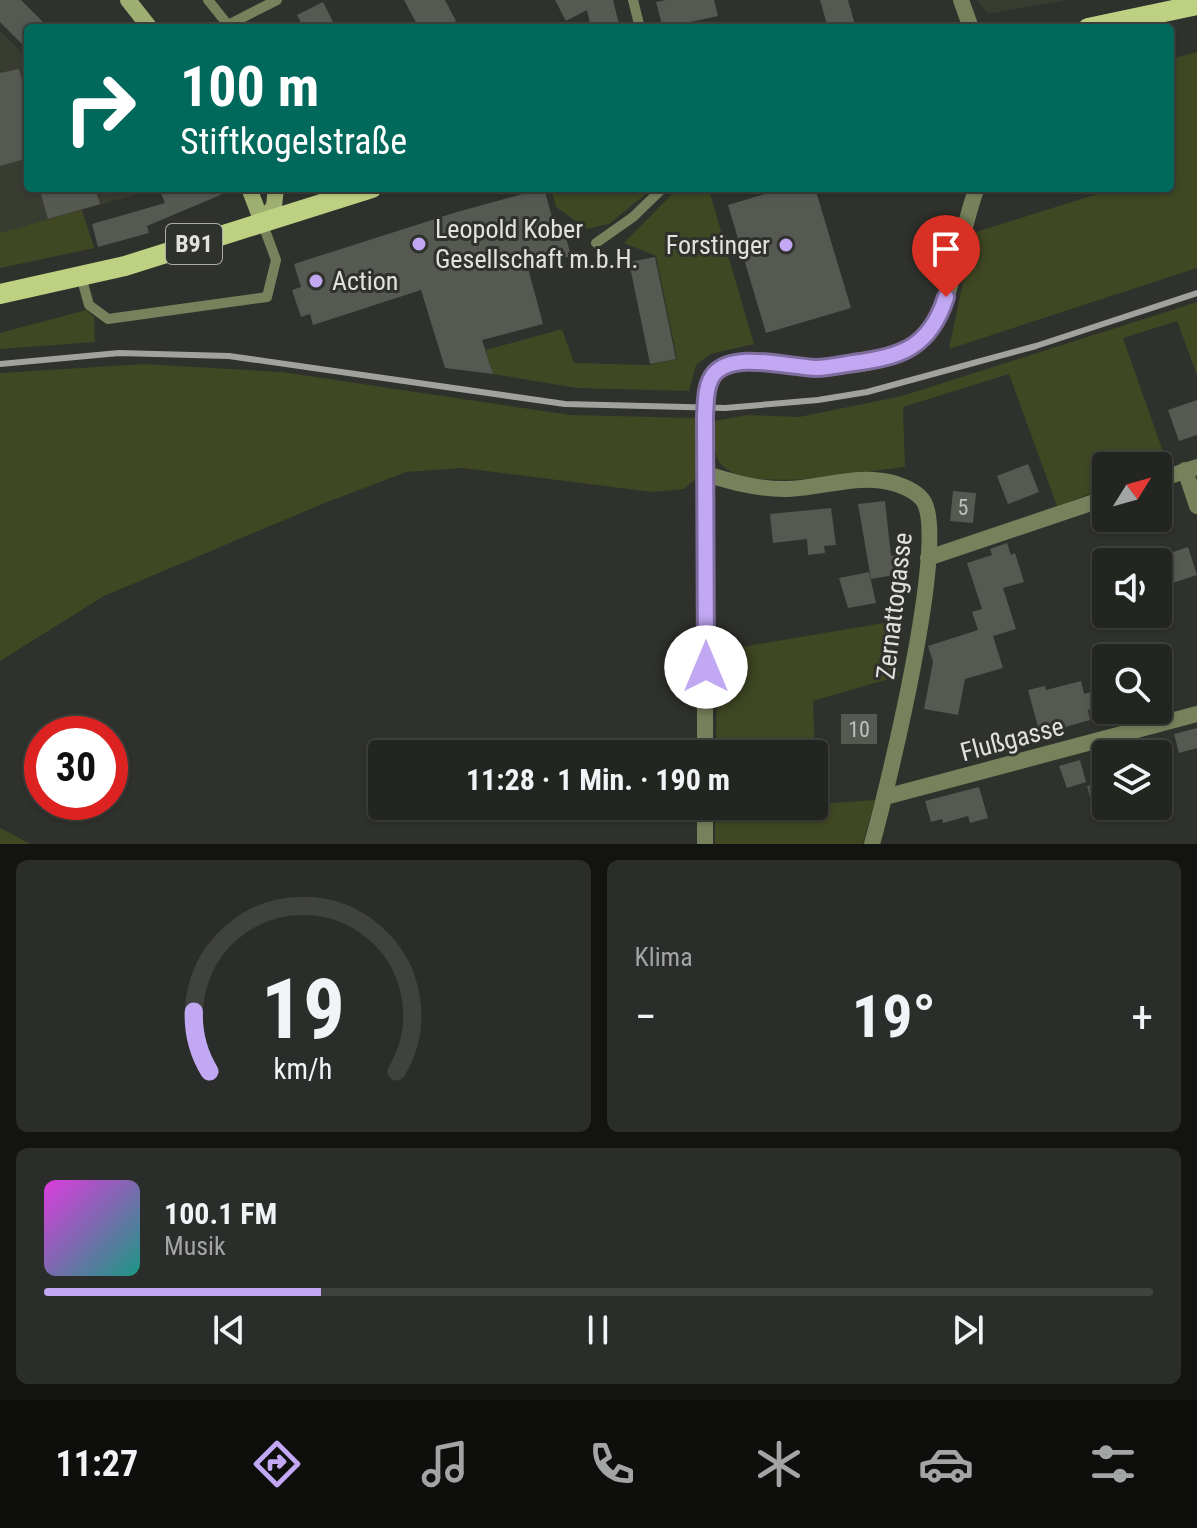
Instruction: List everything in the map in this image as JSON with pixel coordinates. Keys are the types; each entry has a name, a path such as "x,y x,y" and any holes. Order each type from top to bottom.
{"main road":[{"path":"128,0 147,24"},
{"path":"1107,24 1197,5"},
{"path":"251,192 262,222"},
{"path":"262,222 274,206 276,192"},
{"name":"B91","path":"0,294 125,266 262,222 337,192"}],"street":[{"path":"961,0 970,24"},
{"path":"705,740 707,389 712,376 721,368 738,362 818,368 879,360 900,354 920,343 941,314 975,192"},
{"path":"1172,475 1191,468 1197,506"},
{"name":"Zernattogasse","path":"706,474 770,489 870,479 894,483 913,492 924,503 931,530 924,604 885,797 872,844"},
{"path":"928,558 1092,503"},
{"name":"Flußgasse","path":"885,797 1197,714"},
{"path":"705,820 705,844"}],"lane":[{"path":"208,0 227,24"},
{"path":"230,24 277,0"},
{"path":"633,0 639,24"},
{"path":"596,243 633,217 659,192"},
{"path":"81,276 89,305 108,319 267,297 276,260 262,222"}],"shaded area":[{"path":"977,0 1068,0 988,14"},
{"path":"0,31 24,55 24,192 133,192 134,195 82,210 94,248 0,268"}],"green space":[{"path":"1197,52 1197,268 949,349 973,233 1103,192 1174,192 1174,58"},
{"path":"552,192 648,192 609,224 587,229 556,207"},
{"path":"674,192 710,192 754,344 710,354 696,365 689,391 577,388 493,374 486,350 562,329 574,363 649,365 677,359 656,256 624,243"},
{"path":"82,210 94,248 0,268 0,233"},
{"path":"1197,302 1197,375 1177,321 1123,338 1163,452 1092,452 1092,493 1057,506 1009,374 903,407 905,467 779,480 733,473 720,463 716,454 714,421 747,415 799,417 902,396"},
{"path":"86,310 94,317 95,342 0,349 0,333"},
{"path":"144,364 282,372 571,415 697,418 698,477 684,489 652,492 463,468 406,472 104,596 0,661 0,373"},
{"path":"895,621 899,676 813,701 815,740 716,740 717,651"},
{"path":"875,800 863,844 715,844 715,820 828,820 828,803"},
{"path":"0,828 29,843 29,844 0,844"}],"building":[{"path":"0,0 21,0 45,24 24,24 24,46 0,22"},
{"path":"404,0 445,0 456,21 450,24 417,24"},
{"path":"555,0 613,0 619,24 590,24 587,10 566,21"},
{"path":"714,0 718,16 681,24 662,24 656,2"},
{"path":"820,0 848,0 855,24 827,24"},
{"path":"323,2 334,24 302,24 297,15"},
{"path":"19,69 24,88 24,159 0,166 0,73"},
{"path":"40,192 96,192 100,204 48,219"},
{"path":"161,192 228,192 147,226 149,233 98,247 92,224 165,203"},
{"path":"530,192 545,192 557,236 565,234 571,256 528,268 543,324 482,340 493,374 445,368 421,290 313,325 310,314 301,317 292,290 301,287 294,264"},
{"name":"Forstinger","path":"772,192 816,192 851,308 766,333 728,205"},
{"path":"655,257 676,359 650,364 629,262"},
{"path":"1197,400 1197,435 1179,441 1168,410"},
{"path":"1028,464 1039,492 1008,504 997,476"},
{"path":"953,491 976,493 973,523 950,521"},
{"path":"885,501 891,556 896,555 900,574 871,579 858,504"},
{"path":"831,508 836,545 824,546 825,553 808,555 807,539 773,543 770,514"},
{"path":"1007,543 1011,555 1015,553 1024,582 1003,588 1016,629 993,636 1003,668 965,679 958,715 924,709 933,662 928,646 978,630 972,612 982,609 967,563 992,555 990,549"},
{"path":"1188,547 1197,575 1172,583 1172,552"},
{"path":"869,572 876,603 848,608 839,578"},
{"path":"1081,681 1084,694 1092,692 1092,709 1088,710 1090,720 1040,734 1028,690 1045,686 1046,690"},
{"path":"841,714 877,714 877,744 841,744"},
{"path":"1197,728 1197,748 1179,753 1174,734"},
{"path":"1080,760 1086,782 1067,788 1059,766"},
{"path":"1092,784 1091,801 1087,786"},
{"path":"979,787 988,818 970,823 968,816 943,823 942,819 931,822 925,801"}],"railway":[{"path":"0,364 119,353 229,356 565,404 725,408 818,400 867,392 1036,346 1197,293"}],"place":[{"name":"Leopold Kober Gesellschaft m.b.H.","path":"419,244"},
{"name":"Forstinger","path":"786,245"},
{"name":"Action","path":"316,281"}],"route":[{"path":"706,667 705,416 707,389 712,376 721,368 738,362 818,368 900,354 920,343 930,331 941,314 946,297"}]}
